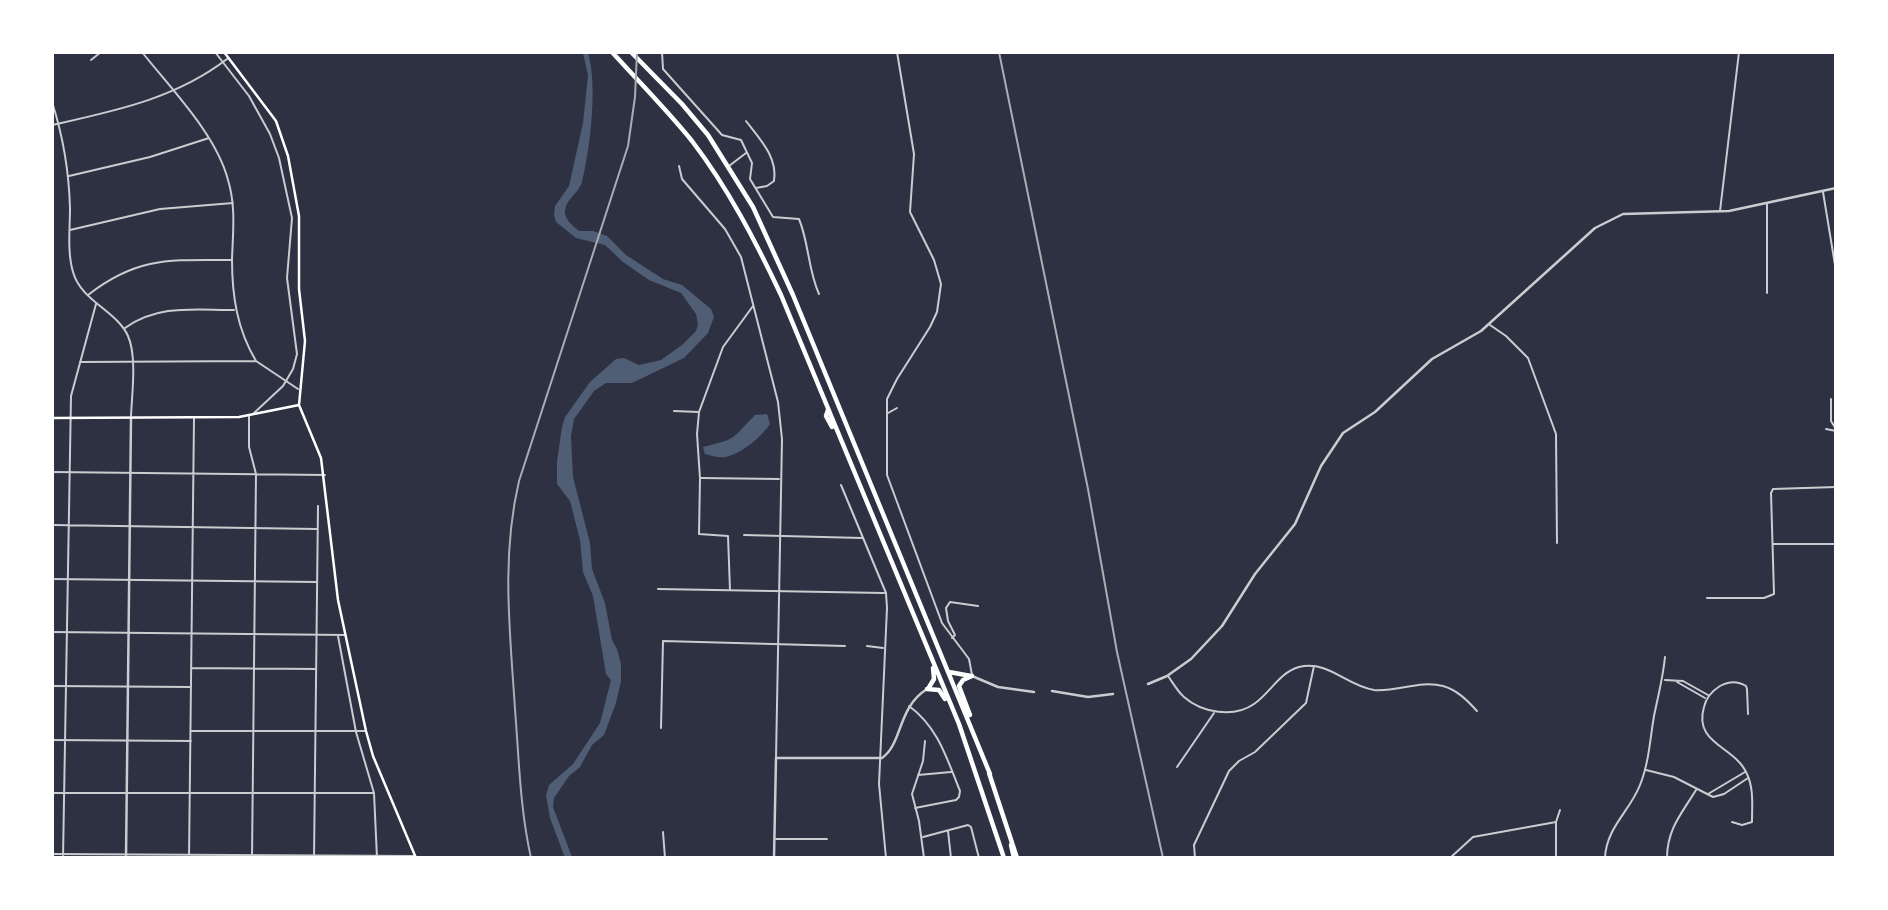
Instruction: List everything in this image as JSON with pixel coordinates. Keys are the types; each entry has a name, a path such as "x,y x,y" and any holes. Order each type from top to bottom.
{"highway":[{"path":"612,52 693,142 758,247 781,295 828,410 826,416 852,470 930,656 974,767 1004,858"},
{"path":"631,52 708,135 753,207 771,244 990,775"},
{"path":"828,410 837,411 860,461"},
{"path":"927,689 934,679 930,656"},
{"path":"948,672 972,676"},
{"path":"972,676 963,680 960,690 984,753 1016,858"},
{"path":"927,689 936,688 943,694 974,767"}],"main road":[{"path":"224,52 276,121 288,156 299,216 299,289 305,341 298,389 299,405 321,458 325,475 338,600 366,731 373,757 415,857"},
{"path":"52,418 248,416 299,405"}],"street":[{"path":"91,60 101,52"},
{"path":"142,52 209,138 228,179 233,203 232,260 239,329 256,362 298,389"},
{"path":"215,52 263,118 279,158 292,218 288,278 298,344 295,362 286,382 268,402 248,416 248,447 256,474 252,856"},
{"path":"662,52 663,69 722,135 741,140 752,163 750,179 773,217 799,219 813,281 819,295"},
{"path":"897,52 914,153 910,212 934,260 941,284 937,312 930,327 887,399 887,475 942,623 951,639 969,659 972,676 998,687 1034,692"},
{"path":"1720,212 1739,52"},
{"path":"52,125 139,104 173,91 228,58"},
{"path":"52,102 68,176 69,257 74,276 87,295 124,328 129,337 132,362 126,856"},
{"path":"746,121 768,149 775,174 774,181 755,188"},
{"path":"68,176 150,157 209,138"},
{"path":"729,166 747,152"},
{"path":"279,158 288,156"},
{"path":"679,166 682,179 725,229 741,257 778,402 782,439 775,858"},
{"path":"1147,684 1167,676 1191,659 1222,626 1255,574 1295,524 1321,466 1343,433 1375,412 1432,359 1481,331 1595,228 1623,215 1720,212 1836,188"},
{"path":"1823,191 1836,271"},
{"path":"1767,202 1767,293"},
{"path":"69,230 160,209 233,203"},
{"path":"87,295 109,278 154,261 232,260"},
{"path":"64,856 69,418 71,391 96,304"},
{"path":"730,590 728,536 699,535 700,478 697,434 699,412 723,347 754,305"},
{"path":"124,328 137,319 172,309 235,310"},
{"path":"1489,324 1506,336 1528,358 1556,434 1557,543"},
{"path":"79,362 256,362"},
{"path":"1831,399 1831,421 1836,430"},
{"path":"887,413 897,408"},
{"path":"674,411 699,412"},
{"path":"189,856 194,418"},
{"path":"1826,429 1836,430"},
{"path":"52,472 325,475"},
{"path":"700,478 781,479"},
{"path":"841,485 886,593 879,793 886,858"},
{"path":"1707,598 1748,599 1774,594 1773,489 1836,487"},
{"path":"314,856 318,506"},
{"path":"52,525 318,529"},
{"path":"744,535 863,538"},
{"path":"1773,544 1836,544"},
{"path":"52,579 317,582"},
{"path":"658,589 886,593"},
{"path":"951,639 955,635 948,621 946,608 950,602 978,606"},
{"path":"52,632 346,635"},
{"path":"338,636 356,732 374,793 377,856"},
{"path":"661,729 663,641 845,646"},
{"path":"867,646 884,648"},
{"path":"1605,858 1610,834 1631,803 1645,769 1665,657"},
{"path":"1167,676 1184,697 1201,708 1215,712 1234,711 1253,705 1284,675 1296,668 1314,664 1359,686 1374,690 1423,685 1446,687 1462,696 1477,711"},
{"path":"1195,858 1194,845 1228,771 1238,761 1255,752 1306,703 1314,664"},
{"path":"191,668 316,669"},
{"path":"1663,679 1693,685 1709,695"},
{"path":"1676,682 1706,699"},
{"path":"1732,822 1742,825 1752,822 1749,778 1739,760 1705,734 1702,718 1706,699 1724,684 1742,683 1747,689 1748,714"},
{"path":"52,686 191,687"},
{"path":"776,758 881,759 888,754 909,706 927,689"},
{"path":"1052,691 1088,697 1113,694"},
{"path":"909,706 923,717 935,733 960,791 956,800 915,808"},
{"path":"1177,767 1215,712"},
{"path":"191,731 366,731"},
{"path":"52,740 191,741"},
{"path":"924,858 912,790 923,761 925,741"},
{"path":"1645,769 1674,777 1713,797 1720,796 1749,778"},
{"path":"1707,794 1746,771"},
{"path":"917,775 952,772"},
{"path":"1667,858 1670,831 1696,790"},
{"path":"52,793 374,793"},
{"path":"1556,858 1556,822 1560,810"},
{"path":"1450,858 1473,838 1556,822"},
{"path":"922,838 968,825 971,827 979,858"},
{"path":"948,830 951,858"},
{"path":"663,832 665,858"},
{"path":"775,839 827,839"},
{"path":"52,855 415,857"}],"water":[{"path":"583,53 588,53 591,66 593,99 590,135 582,182 566,206 567,219 579,231 593,231 607,236 626,255 663,279 682,285 711,309 714,317 708,333 684,358 632,383 606,383 594,391 574,419 571,436 573,477 590,543 592,569 605,603 612,640 621,664 621,681 604,735 592,745 580,767 569,776 554,798 553,807 572,857 565,858 550,818 546,795 549,785 573,764 600,723 611,680 606,674 593,596 583,572 580,540 570,501 557,484 562,427 565,417 590,382 616,359 624,358 639,365 661,360 682,345 696,331 698,324 696,314 681,293 649,280 605,245 576,238 556,222 555,206 569,186 583,123 588,75"},
{"path":"767,414 770,424 747,447 726,457 705,454 703,447 729,440 755,415"}],"railway":[{"path":"531,858 520,784 509,623 513,510 519,481 628,146 635,97 637,52"},
{"path":"999,52 1088,489 1117,652 1163,858"}]}
